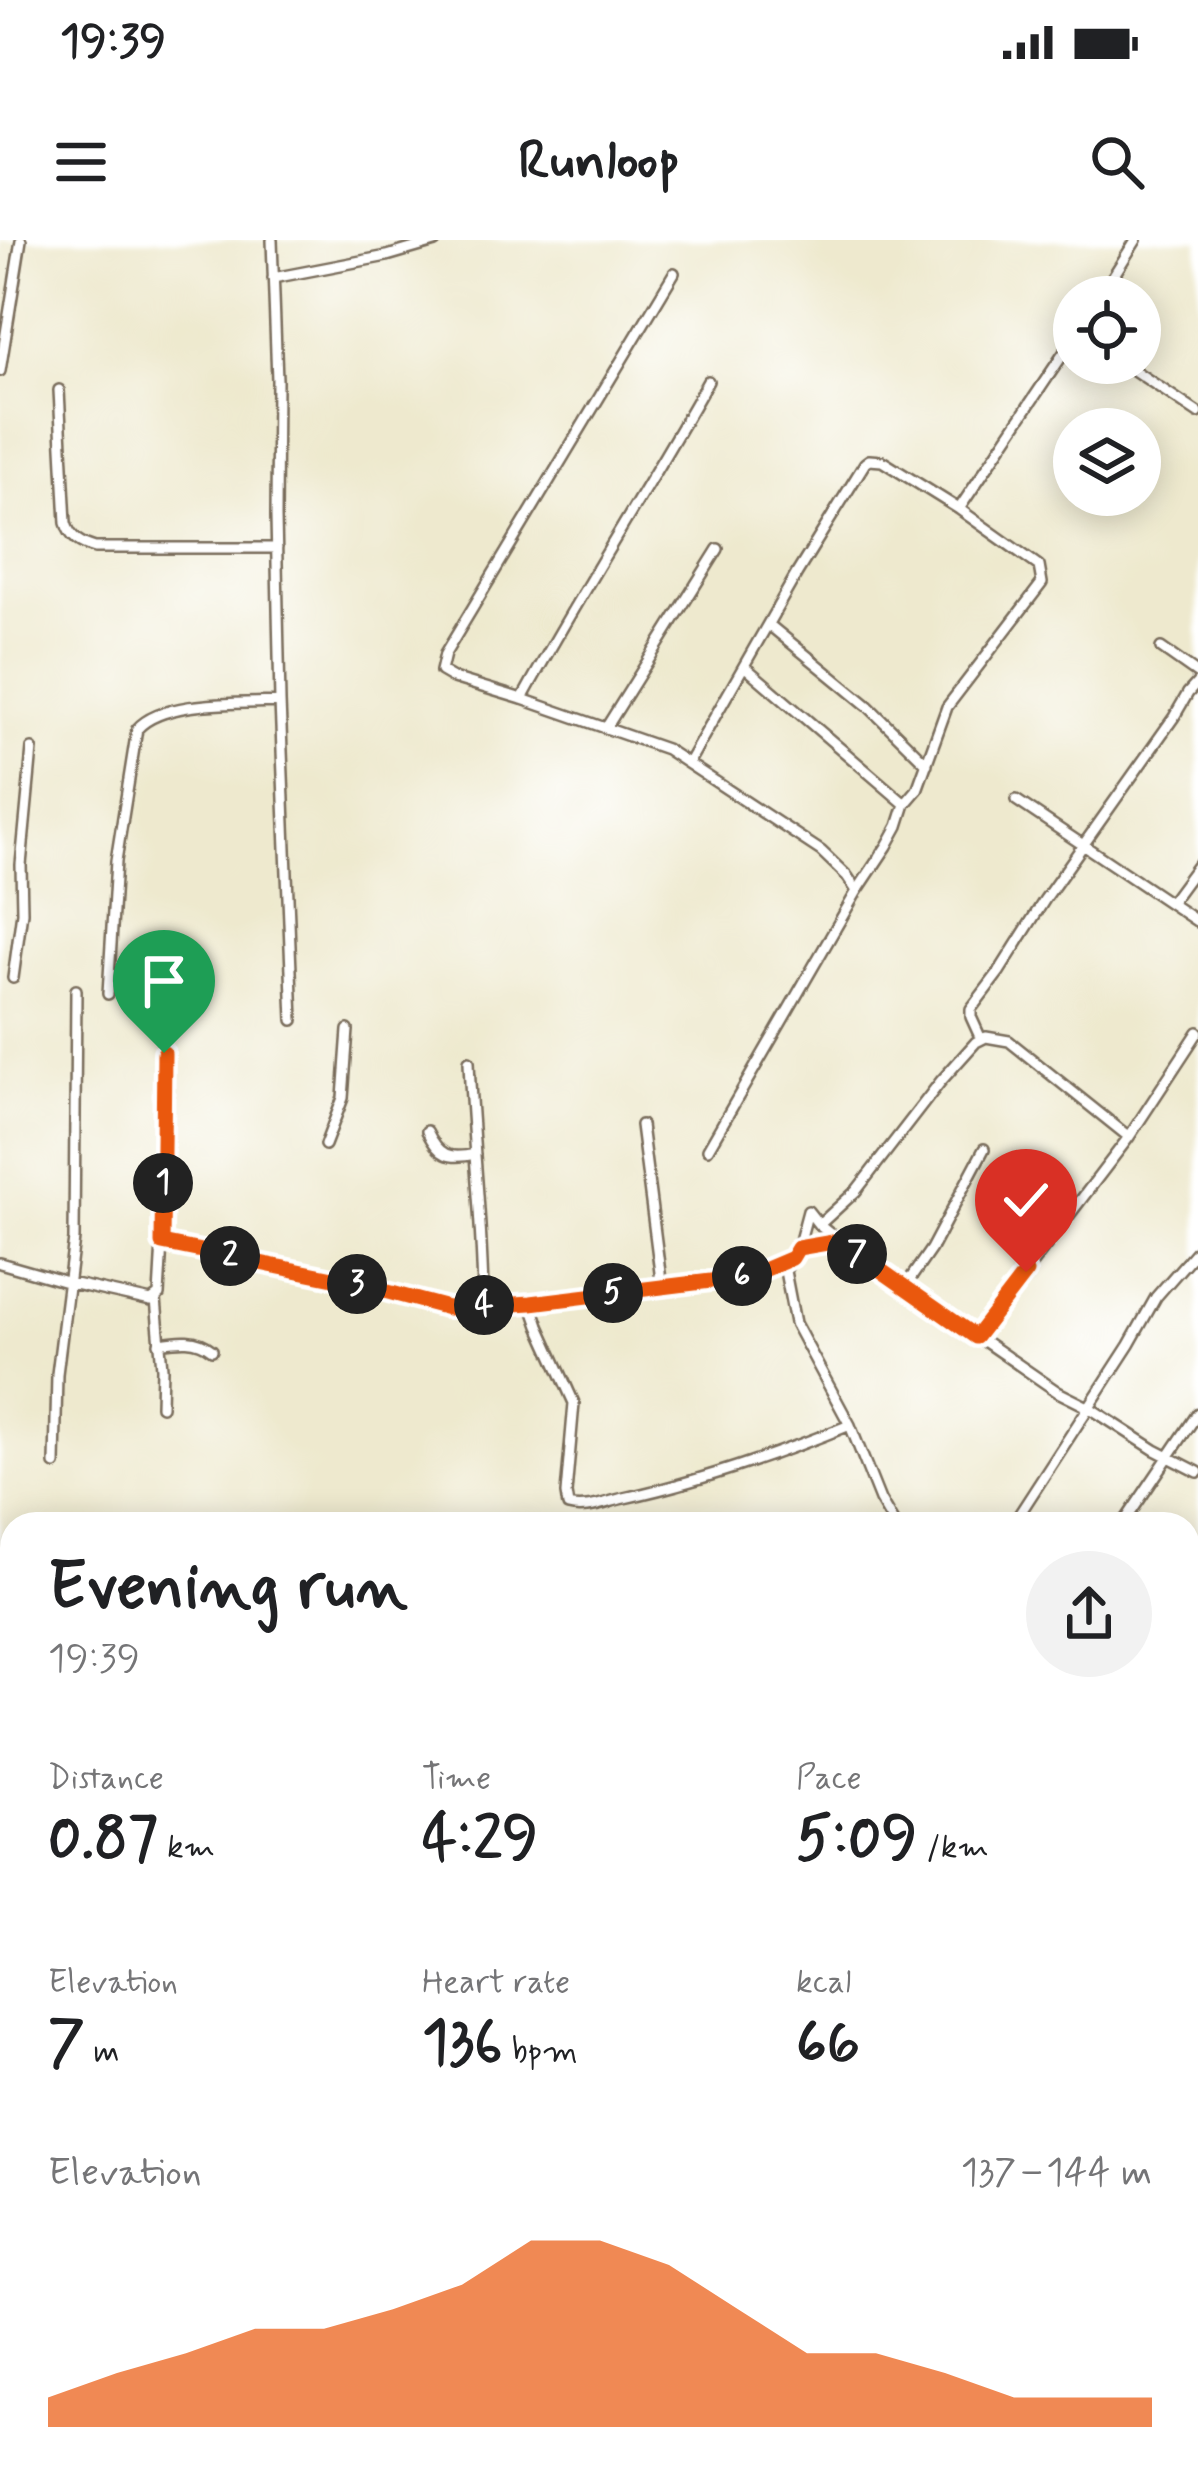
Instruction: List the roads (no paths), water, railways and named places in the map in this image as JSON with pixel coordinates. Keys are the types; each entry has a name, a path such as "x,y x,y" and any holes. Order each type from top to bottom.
{"street":[{"path":"0,371 21,240"},
{"path":"272,240 280,701 293,1020"},
{"path":"1113,276 1136,240"},
{"path":"272,278 435,242"},
{"path":"674,273 445,654 441,668 445,676 606,728 689,761 821,850 857,891"},
{"path":"959,509 1053,369"},
{"path":"522,699 709,380"},
{"path":"1154,384 1198,413"},
{"path":"59,390 66,523 83,545 277,548"},
{"path":"689,761 869,460 882,461 959,509 1039,566 1042,583 947,707 917,790 905,804 898,826 708,1149"},
{"path":"606,728 718,549"},
{"path":"768,624 868,706 927,764"},
{"path":"981,1040 971,1009 1198,678 1161,648"},
{"path":"744,666 905,804"},
{"path":"108,994 116,861 137,729 146,719 171,711 280,701"},
{"path":"13,978 32,749"},
{"path":"1016,800 1198,922"},
{"path":"1170,903 1198,865"},
{"path":"55,1464 57,1374 74,1239 76,990"},
{"path":"161,1406 156,1299 165,1154 162,1003"},
{"path":"325,1145 343,1098 348,1030"},
{"path":"976,1337 1129,1137 1198,1032"},
{"path":"819,1225 856,1191 941,1081 981,1040 998,1037 1009,1041 1129,1137"},
{"path":"469,1060 483,1305"},
{"path":"641,1125 662,1288"},
{"path":"427,1132 447,1155 475,1154"},
{"path":"904,1288 931,1249 984,1149"},
{"path":"887,1512 850,1426 795,1323 785,1271 808,1211 839,1241 1058,1392 1198,1472"},
{"path":"162,1243 343,1280 448,1308 662,1288 759,1272 795,1253 839,1241"},
{"path":"1021,1512 1156,1297 1198,1249"},
{"path":"0,1263 70,1283 156,1299"},
{"path":"759,1272 789,1280"},
{"path":"531,1303 574,1403 568,1506 590,1507 670,1488 778,1455 850,1426"},
{"path":"160,1342 203,1342 212,1350"},
{"path":"1131,1512 1198,1413"}]}
